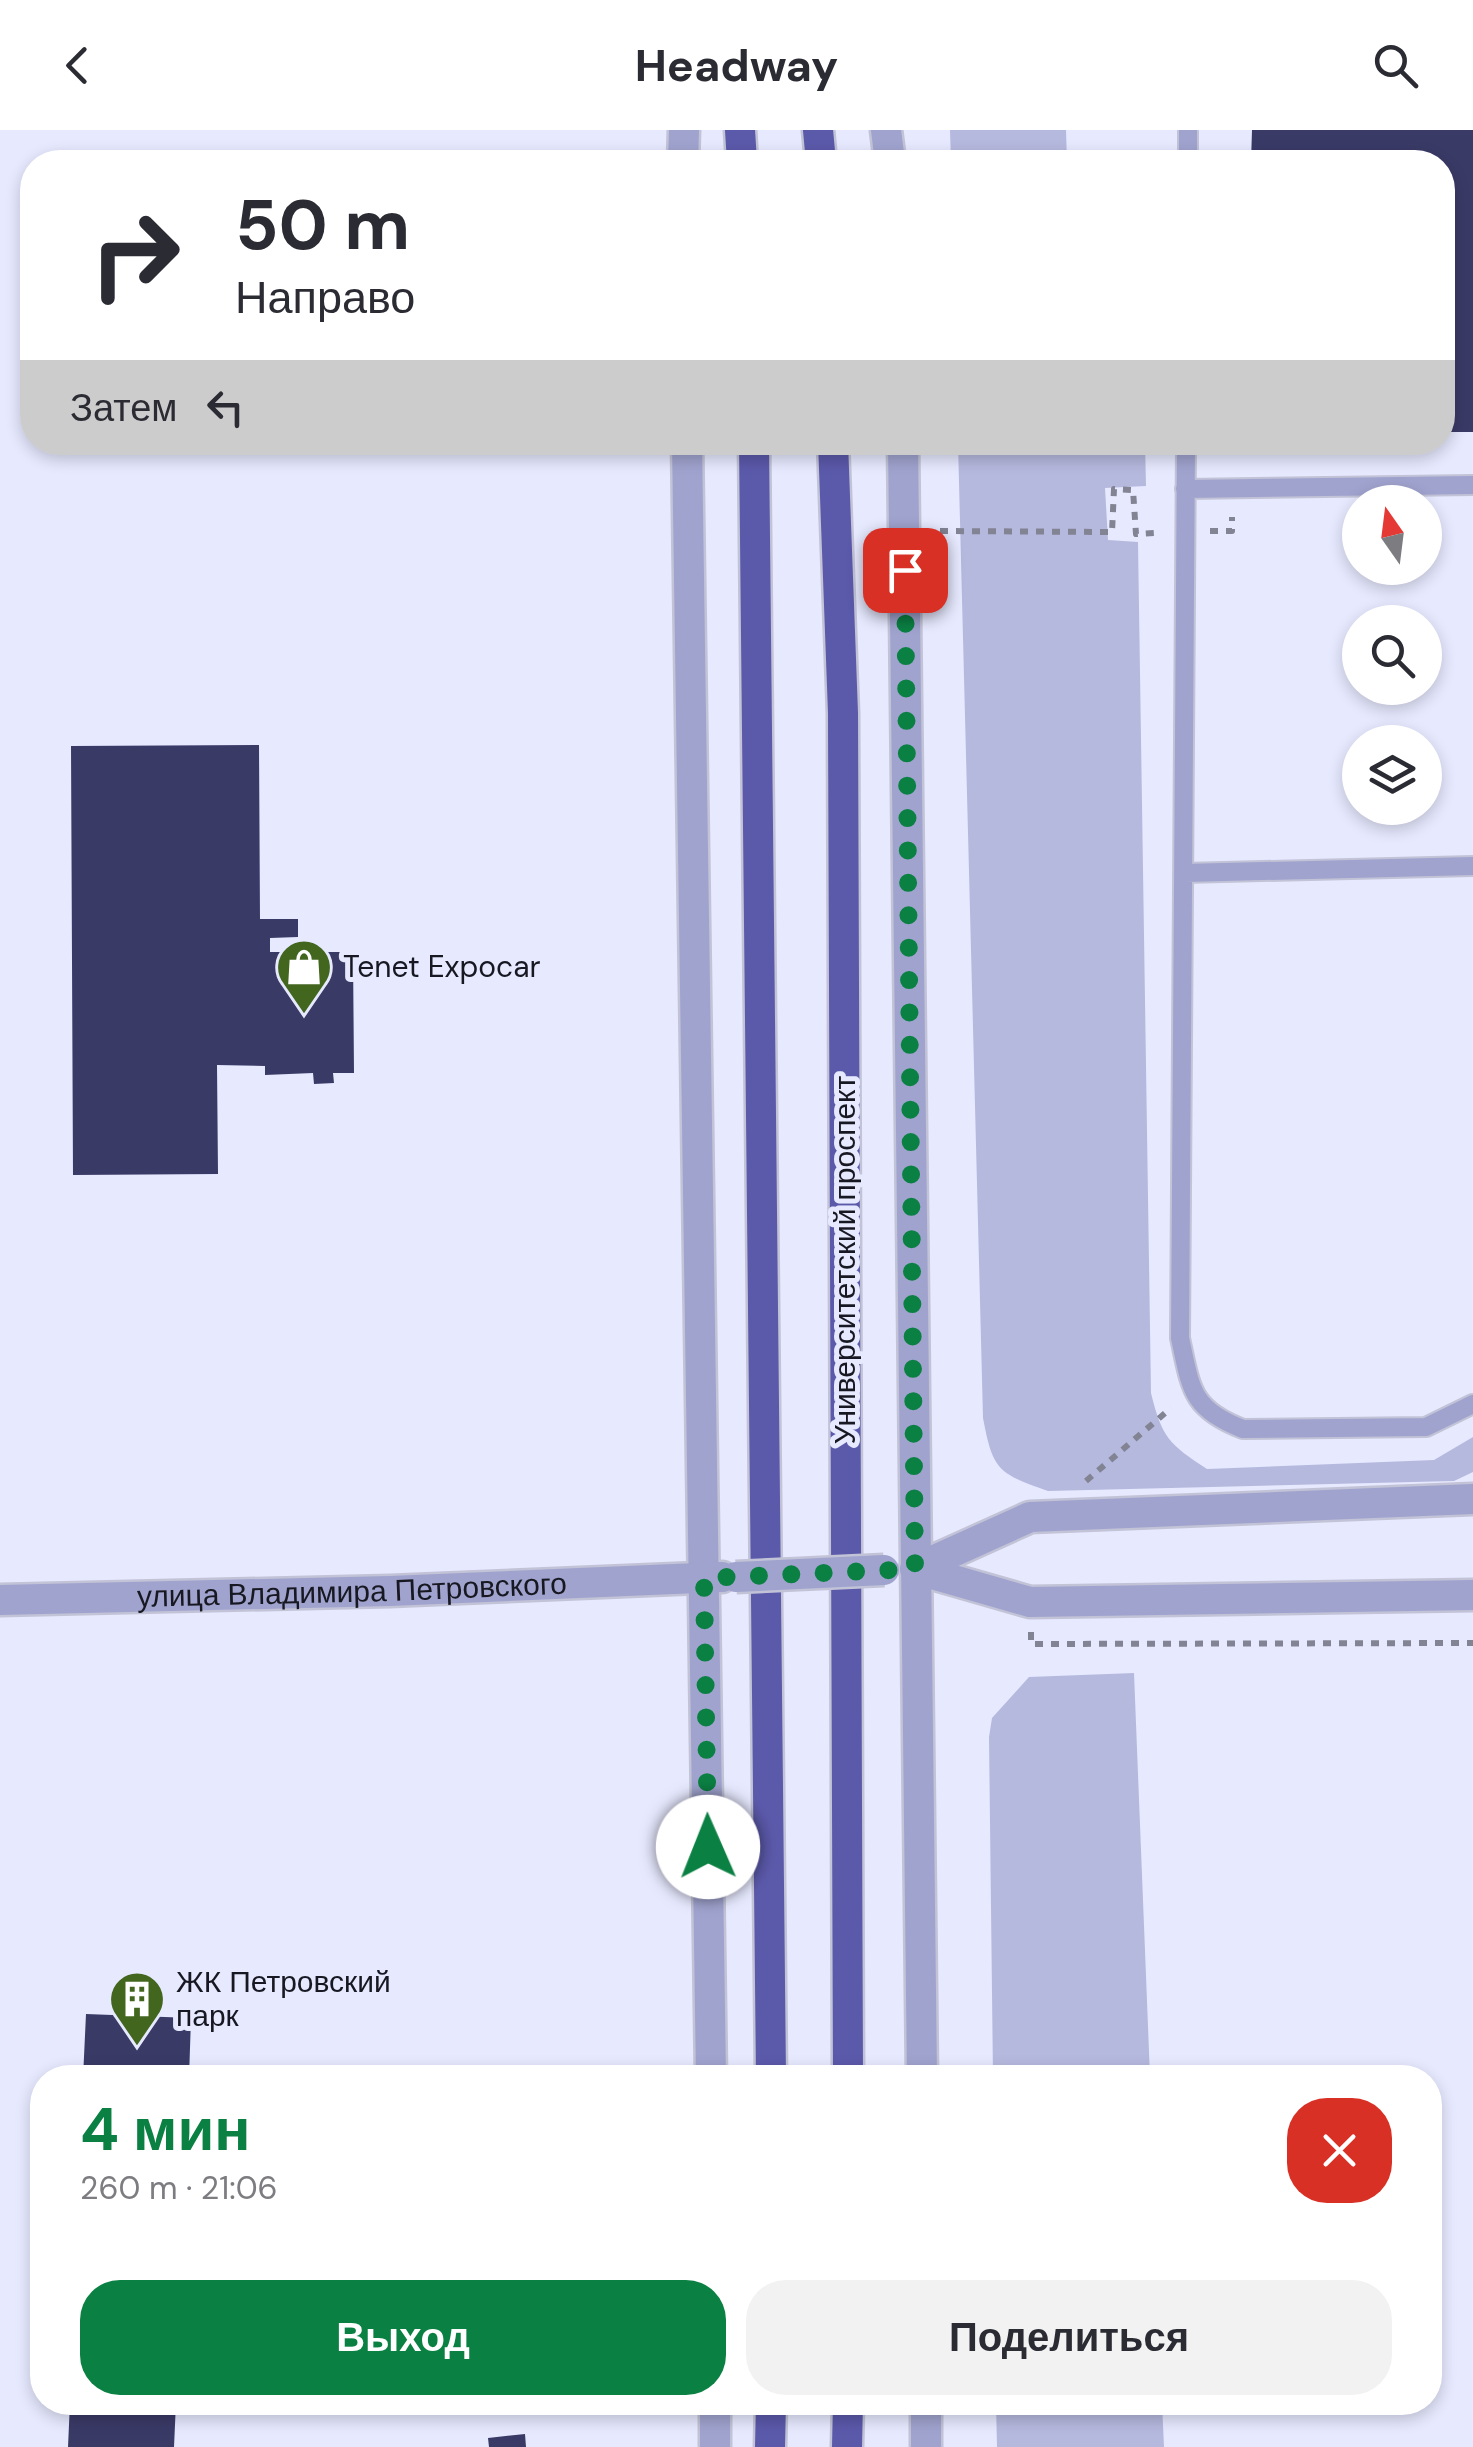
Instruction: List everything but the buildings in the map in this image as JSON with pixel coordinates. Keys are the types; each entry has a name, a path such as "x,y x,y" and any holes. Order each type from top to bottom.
{"highway":[{"path":"754,455 770,2065"},
{"name":"Университетский проспект","path":"834,455 843,733 848,2065"},
{"path":"770,2447 771,2415"},
{"path":"847,2447 848,2415"}],"street":[{"path":"687,455 710,2065"},
{"path":"904,455 922,2065"},
{"path":"915,1569 1030,1517 1473,1500"},
{"path":"915,1569 1030,1602 1473,1595"},
{"name":"улица Владимира Петровского","path":"0,1600 390,1591 915,1569"},
{"path":"715,2415 715,2447"},
{"path":"926,2415 926,2447"}],"lane":[{"path":"1186,455 1180,1338 1191,1391 1216,1418 1243,1429 1426,1427 1473,1404"},
{"path":"1186,489 1473,485"},
{"path":"1184,874 1473,866"}],"path":[{"path":"940,531 1112,532 1114,489 1133,490 1136,534 1154,534"},
{"path":"1208,531 1232,531 1232,517"},
{"path":"1080,1487 1191,1391"},
{"path":"1030,1602 1031,1644 1473,1643"}],"shaded area":[{"path":"950,130 1066,130 1067,150 951,150"},
{"path":"958,455 1145,455 1146,486 1105,488 1108,540 1138,542 1151,1393 1159,1420 1175,1446 1207,1469 1434,1460 1473,1437 1473,1472 1454,1481 1048,1491 1000,1468 990,1449 983,1418"},
{"path":"1134,1673 1150,2065 993,2065 989,1737 992,1718 1029,1677"},
{"path":"996,2415 1163,2415 1164,2447 997,2447"}],"place":[{"name":"Tenet Expocar","path":"304,1016"},
{"name":"ЖК Петровский парк","path":"137,2048"}],"route":[{"path":"708,1847 704,1578 915,1569 905,570"}]}
